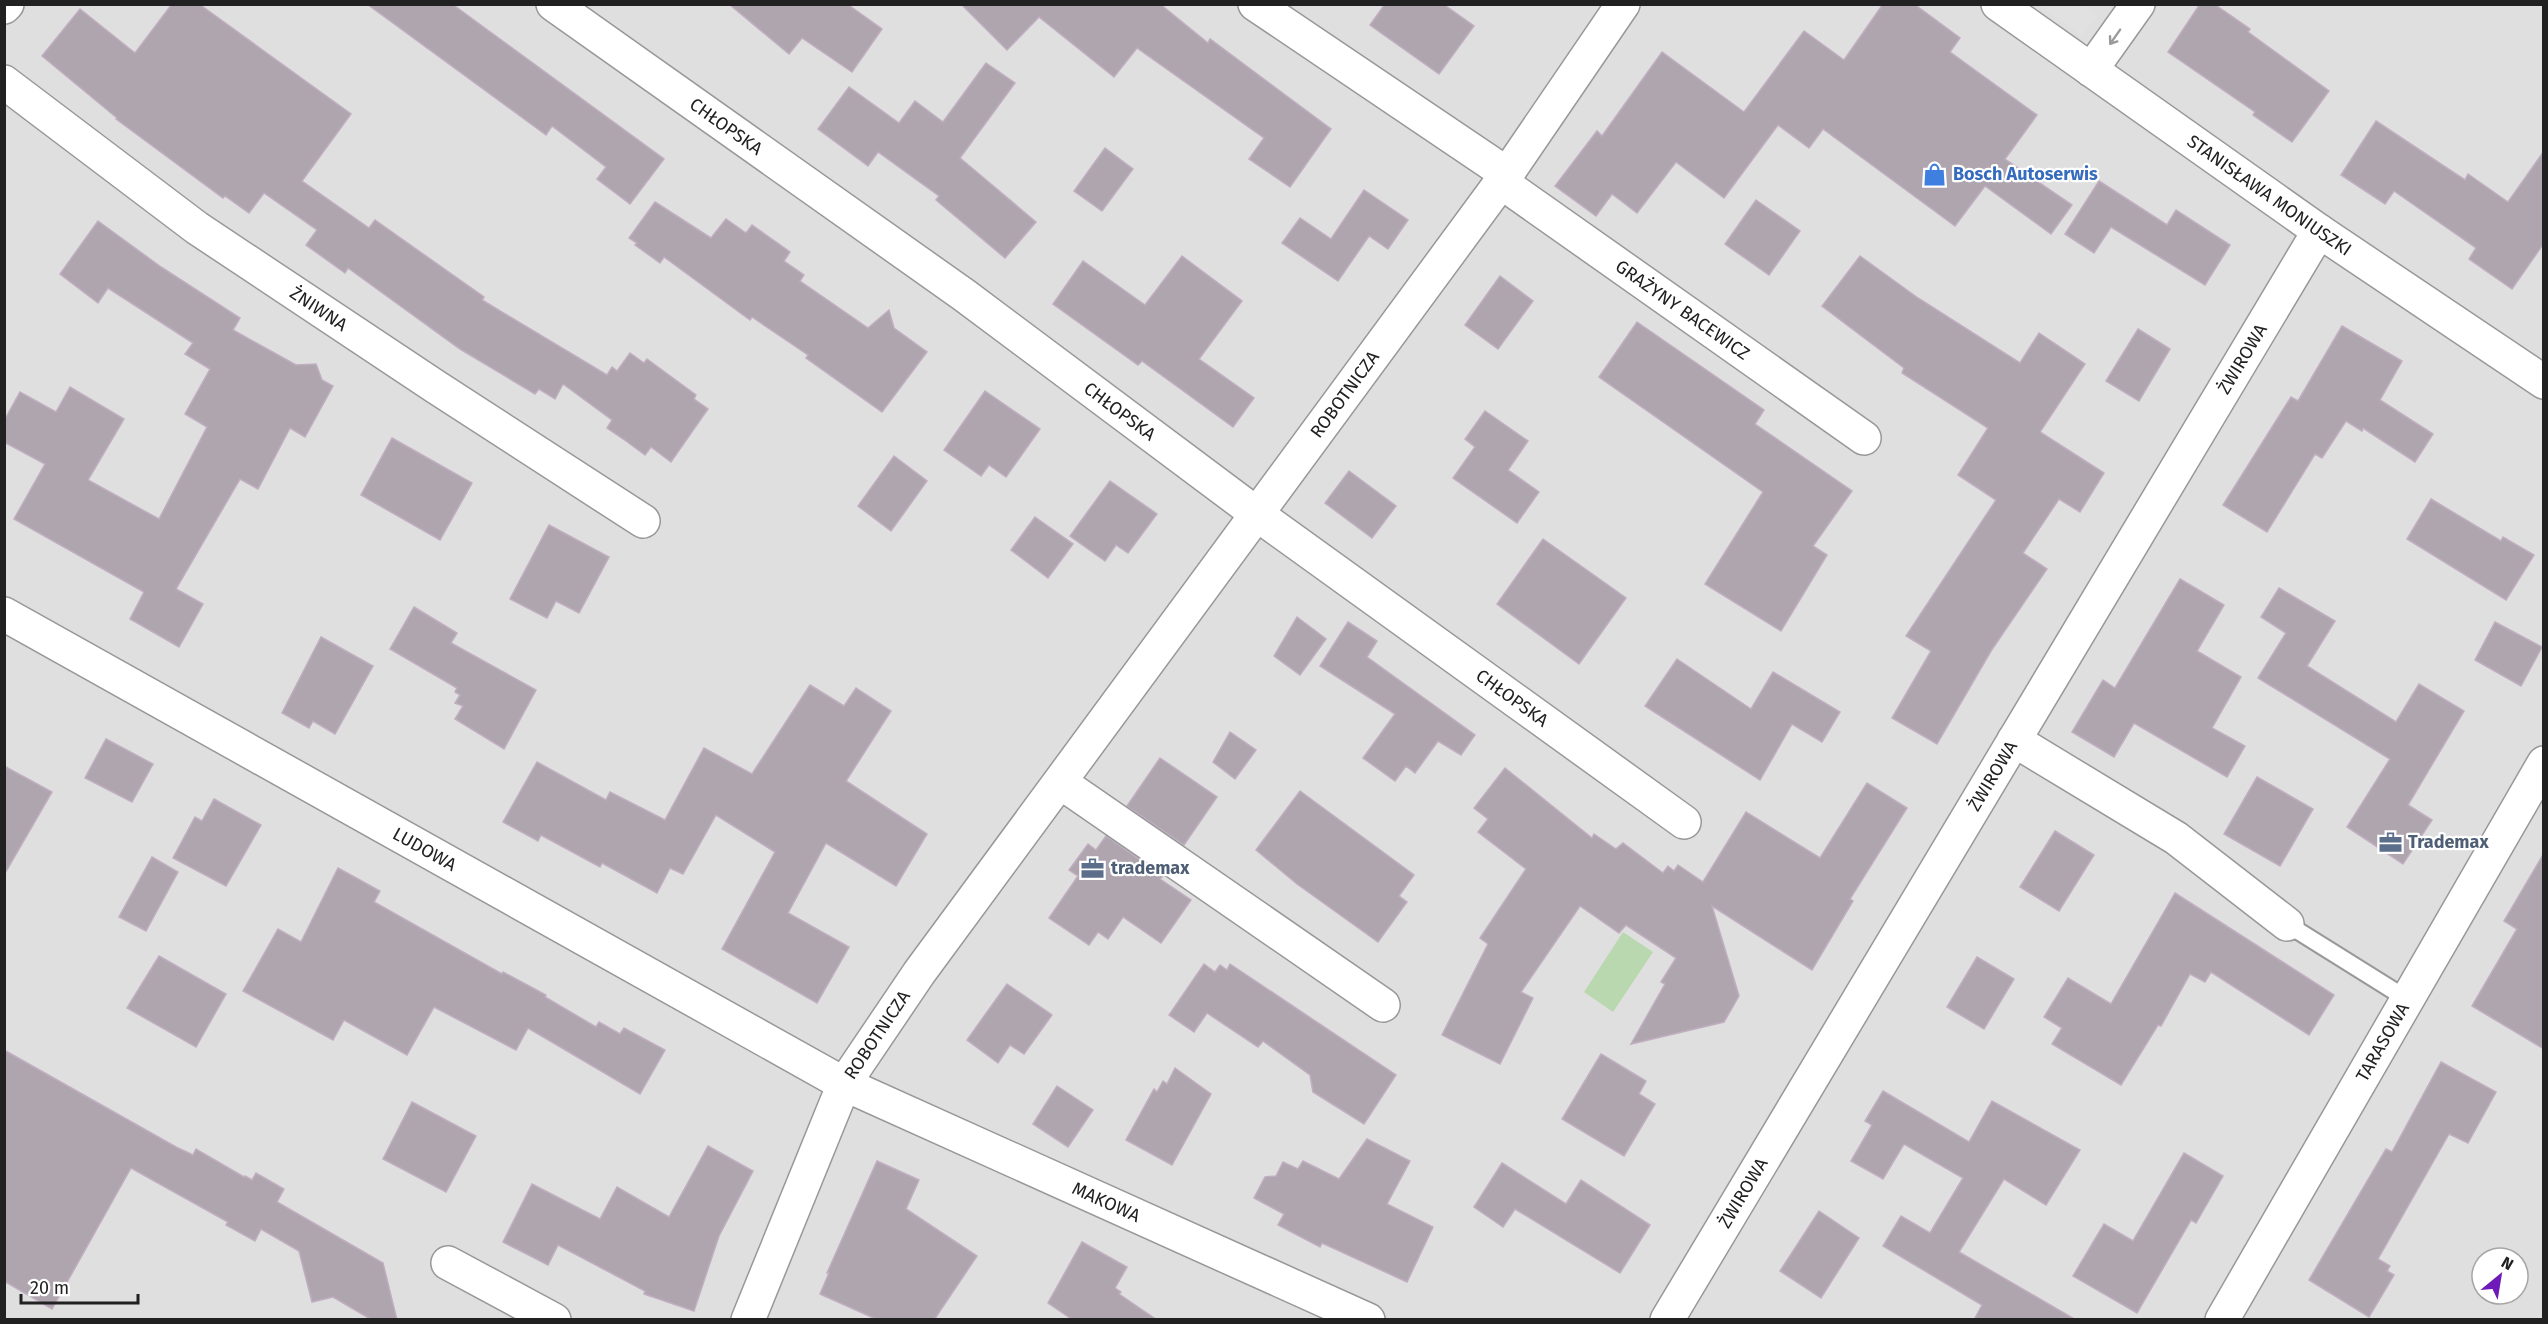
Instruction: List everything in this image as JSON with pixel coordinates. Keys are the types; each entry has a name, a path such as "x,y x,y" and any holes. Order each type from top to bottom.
{"street":[{"name":"GRAŻYNY BACEWICZ","path":"1255,4 1504,178 1864,438"},
{"name":"ROBOTNICZA","path":"755,1317 844,1084 919,973 1504,178 1623,4"},
{"name":"STANISŁAWA MONIUSZKI","path":"1998,4 2319,231 2544,382"},
{"path":"2091,70 2138,4"},
{"name":"CHŁOPSKA","path":"554,5 964,295 1257,513 1684,822"},
{"name":"ŻNIWNA","path":"4,82 197,228 643,521"},
{"name":"ŻWIROWA","path":"1667,1320 2319,231"},
{"name":"LUDOWA","path":"4,614 844,1084"},
{"path":"2014,740 2176,838 2287,924"},
{"name":"TARASOWA","path":"2222,1320 2544,763"},
{"path":"1060,782 1383,1005"},
{"name":"MAKOWA","path":"844,1084 1368,1320"},
{"path":"448,1263 554,1320"}],"lane":[{"path":"2287,924 2407,999"}],"shaded area":[{"path":"5,5 2543,5 2543,1319 5,1320"},
{"path":"2039,5 2083,5 2098,15 2082,36"},
{"path":"1623,932 1653,952 1613,1012 1584,992"}],"building":[{"path":"172,4 199,4 351,114 302,181 369,228 375,220 484,297 482,300 607,375 612,367 617,371 630,353 644,363 647,359 696,395 694,399 708,409 671,462 651,447 645,455 607,428 612,420 563,384 555,399 539,389 535,394 460,349 348,268 345,273 306,245 317,230 264,193 249,213 225,196 223,198 116,119 42,56 80,9 135,53"},
{"path":"367,4 452,4 664,159 630,204 597,179 606,167 552,126 546,135"},
{"path":"729,4 847,4 882,29 852,72 802,38 789,54"},
{"path":"961,4 1160,4 1208,43 1210,39 1331,129 1290,187 1249,159 1264,138 1137,48 1114,77 1039,17 1007,50"},
{"path":"1385,4 1443,4 1474,26 1439,74 1370,25"},
{"path":"1883,4 1914,4 1960,38 1950,52 2037,115 2005,159 2072,205 2051,234 1985,186 1955,226 1823,129 1809,148 1778,125 1724,198 1676,162 1637,213 1612,194 1596,216 1555,186 1597,131 1602,136 1662,52 1744,112 1804,31 1844,60"},
{"path":"2200,4 2214,4 2250,29 2248,32 2329,91 2292,142 2253,115 2255,112 2168,52"},
{"path":"986,63 1015,83 960,158 1036,222 1005,258 936,200 939,196 878,152 868,166 818,129 849,87 899,123 915,101 943,122"},
{"path":"2376,121 2465,180 2468,174 2508,202 2544,151 2544,243 2512,289 2469,259 2476,248 2394,191 2385,204 2341,175"},
{"path":"1105,148 1133,169 1102,211 1074,191"},
{"path":"2099,181 2167,225 2176,210 2230,245 2205,285 2111,227 2094,253 2065,234"},
{"path":"1364,190 1408,220 1388,249 1369,236 1338,281 1282,243 1300,218 1331,239"},
{"path":"1756,200 1800,231 1769,275 1725,244"},
{"path":"655,202 711,238 726,219 746,233 752,225 790,252 784,261 804,275 800,281 868,328 889,310 894,328 927,352 882,412 806,358 808,355 752,317 750,320 664,257 660,263 635,245 637,243 629,238"},
{"path":"98,221 161,267 240,318 233,330 296,365 316,364 322,380 333,386 305,437 290,428 258,489 240,479 176,589 203,604 179,647 130,619 144,592 14,519 45,464 4,442 4,421 20,392 56,412 70,387 124,419 88,480 159,519 207,427 185,414 210,369 185,354 193,343 108,288 98,303 60,274"},
{"path":"1182,256 1242,301 1199,359 1254,398 1233,427 1142,361 1138,365 1053,304 1083,261 1145,305"},
{"path":"1860,256 1918,298 2020,363 2039,333 2085,364 2040,432 2104,473 2080,512 2059,499 2023,553 2047,569 1991,651 1937,744 1892,718 1931,651 1906,636 1996,500 1958,475 1988,428 1902,373 1904,368 1822,306"},
{"path":"1500,276 1533,301 1498,349 1465,325"},
{"path":"1637,322 1764,410 1755,424 1852,491 1813,546 1827,555 1781,631 1705,584 1763,492 1599,377"},
{"path":"2342,326 2402,361 2380,400 2433,434 2415,462 2363,428 2362,431 2346,421 2322,458 2315,454 2267,532 2223,505 2291,397 2298,401"},
{"path":"2138,329 2170,349 2139,401 2106,381"},
{"path":"985,391 1040,429 1006,477 989,465 981,476 944,450"},
{"path":"1485,411 1528,441 1508,470 1539,492 1517,523 1453,478 1475,447 1465,439"},
{"path":"392,438 472,483 440,540 361,495"},
{"path":"894,456 927,481 891,531 858,506"},
{"path":"1349,471 1396,506 1372,538 1325,503"},
{"path":"1110,481 1157,514 1128,553 1116,545 1105,561 1070,536"},
{"path":"2431,499 2501,541 2503,537 2534,555 2506,600 2407,539"},
{"path":"1035,517 1073,544 1048,578 1011,550"},
{"path":"549,525 609,557 579,613 556,601 547,618 510,599"},
{"path":"1543,539 1626,598 1579,664 1497,604"},
{"path":"2180,579 2224,605 2197,651 2241,677 2212,728 2245,746 2227,777 2134,723 2114,757 2072,732 2103,680 2115,688"},
{"path":"2279,588 2335,621 2307,666 2396,722 2419,684 2464,711 2408,805 2432,820 2403,864 2347,827 2390,759 2258,678 2286,633 2261,617"},
{"path":"414,607 457,633 451,643 536,690 504,749 455,719 463,706 455,703 460,695 455,692 457,688 390,649"},
{"path":"1297,617 1326,639 1300,675 1274,656"},
{"path":"1348,622 1377,641 1367,657 1475,735 1461,755 1438,741 1415,773 1406,766 1395,781 1363,758 1395,714 1320,666"},
{"path":"2495,622 2542,647 2521,686 2475,660"},
{"path":"321,637 373,666 335,734 313,721 309,728 282,713"},
{"path":"1677,659 1751,709 1773,672 1840,712 1822,742 1792,724 1760,780 1645,706"},
{"path":"810,685 844,706 856,688 891,711 846,781 927,834 896,886 826,843 788,913 849,947 817,1003 722,949 775,852 716,815 683,874 670,868 657,893 602,863 600,867 541,835 538,841 503,822 537,762 606,800 610,792 665,820 704,748 752,774"},
{"path":"1230,732 1256,750 1235,779 1213,762"},
{"path":"106,739 153,764 132,802 85,778"},
{"path":"1160,758 1217,797 1184,845 1127,806"},
{"path":"4,766 52,792 4,875"},
{"path":"1505,768 1592,838 1594,834 1616,849 1623,843 1663,873 1668,866 1674,871 1678,865 1703,882 1746,812 1820,858 1867,783 1907,808 1850,899 1853,901 1812,970 1712,906 1739,996 1724,1022 1631,1044 1665,984 1661,982 1676,958 1626,925 1619,933 1580,906 1521,992 1533,998 1500,1064 1442,1035 1488,944 1480,938 1526,869 1478,832 1488,819 1474,808"},
{"path":"2257,777 2313,809 2280,866 2224,834"},
{"path":"1300,791 1414,875 1399,896 1407,902 1378,942 1297,884 1256,850"},
{"path":"214,799 261,825 226,886 173,858 195,817 202,821"},
{"path":"2055,831 2094,855 2059,911 2020,887"},
{"path":"1106,836 1163,876 1160,879 1191,900 1161,943 1123,917 1108,939 1098,932 1089,945 1049,918 1078,876 1069,870 1088,844 1096,850"},
{"path":"2544,853 2544,1049 2472,1006 2517,929 2504,921"},
{"path":"152,857 178,872 146,931 119,917"},
{"path":"338,868 380,891 374,902 502,974 503,972 546,995 545,997 596,1027 599,1022 620,1034 624,1028 665,1050 640,1094 528,1028 516,1050 434,1007 407,1055 344,1020 333,1040 243,991 278,929 301,942"},
{"path":"2175,893 2334,995 2309,1035 2211,972 2205,982 2190,974 2161,1026 2158,1025 2121,1085 2052,1044 2062,1028 2044,1017 2068,978 2111,1004"},
{"path":"159,956 226,994 196,1047 127,1008"},
{"path":"1977,957 2014,979 1984,1029 1947,1007"},
{"path":"1204,964 1215,972 1220,965 1227,970 1230,964 1396,1075 1364,1124 1313,1092 1310,1075 1263,1041 1258,1047 1207,1013 1194,1032 1169,1015"},
{"path":"1007,984 1052,1015 1024,1054 1010,1045 998,1063 967,1040"},
{"path":"4,1050 176,1147 193,1155 196,1149 244,1177 252,1180 256,1173 284,1189 277,1202 383,1263 397,1320 372,1320 333,1297 312,1302 299,1251 261,1229 255,1241 226,1225 228,1222 131,1168 52,1309 4,1281"},
{"path":"1601,1054 1646,1081 1639,1094 1655,1104 1624,1156 1562,1119"},
{"path":"2441,1062 2496,1092 2468,1143 2449,1134 2378,1259 2390,1266 2387,1271 2394,1275 2369,1317 2309,1280 2386,1149 2392,1152"},
{"path":"1175,1068 1211,1094 1172,1165 1126,1140 1154,1089 1157,1092 1163,1081 1167,1084"},
{"path":"1057,1086 1093,1110 1068,1147 1033,1124"},
{"path":"1883,1091 1969,1142 1992,1101 2080,1150 2046,1205 2004,1179 1959,1252 2076,1320 1974,1320 1982,1305 1883,1246 1901,1216 1930,1233 1963,1178 1904,1144 1883,1179 1851,1161 1872,1125 1865,1121"},
{"path":"412,1102 476,1136 446,1192 383,1159"},
{"path":"1367,1139 1410,1161 1387,1204 1433,1227 1407,1282 1322,1243 1320,1247 1278,1225 1284,1214 1254,1198 1265,1177 1276,1176 1283,1162 1298,1169 1303,1161 1339,1179"},
{"path":"708,1146 753,1171 719,1236 694,1311 644,1294 645,1291 558,1245 548,1265 503,1242 532,1184 600,1219 617,1187 669,1217"},
{"path":"2184,1153 2223,1176 2196,1223 2191,1220 2137,1313 2073,1276 2104,1224 2133,1241"},
{"path":"877,1161 919,1180 906,1209 977,1256 934,1320 878,1320 820,1294 829,1273 827,1273"},
{"path":"1502,1163 1566,1204 1581,1180 1650,1225 1620,1273 1515,1209 1503,1227 1474,1207"},
{"path":"1819,1211 1859,1238 1821,1298 1780,1271"},
{"path":"1082,1242 1127,1267 1115,1288 1121,1292 1119,1294 1157,1320 1073,1320 1048,1303"}],"place":[{"name":"Bosch Autoserwis","path":"1935,174"},
{"name":"Trademax","path":"2390,842"},
{"name":"trademax","path":"1093,868"}]}
